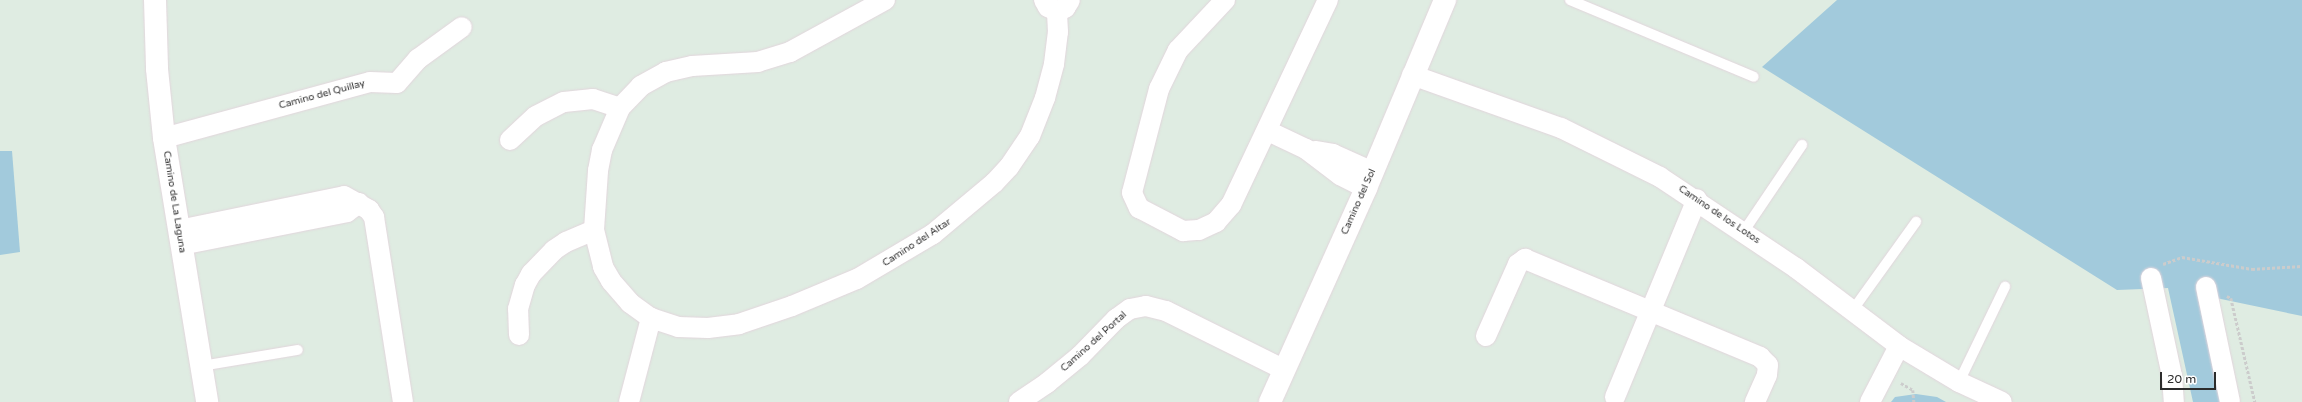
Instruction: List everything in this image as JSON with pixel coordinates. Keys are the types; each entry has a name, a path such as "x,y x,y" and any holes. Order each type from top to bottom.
{"street":[{"name":"Camino de La Laguna","path":"155,0 157,69 164,138 207,402"},
{"name":"Camino del Altar","path":"884,0 790,52 758,62 692,66 666,72 641,86 620,108 601,157 595,191 594,230 599,255 611,281 630,303 651,318 678,327 723,327 755,319 857,280 909,250 950,221 1009,167 1030,136 1045,98 1054,64 1058,32 1057,4"},
{"path":"1226,0 1178,50 1158,89 1132,193 1140,208 1183,231 1199,230 1216,222 1231,205 1268,131 1305,46 1328,0"},
{"name":"Camino del Sol","path":"1270,402 1283,368 1369,180 1412,75 1445,0"},
{"name":"Camino del Quillay","path":"164,138 370,82 397,83 418,59 462,27"},
{"name":"Camino de los Lotos","path":"1412,75 1561,128 1623,156 1697,199 1744,231 1899,346 1959,382 2002,402"},
{"path":"510,140 536,116 564,102 593,100 620,108"},
{"path":"1268,131 1306,149 1340,175 1369,180"},
{"path":"180,238 301,214 344,196 359,203 369,210 374,217 403,402"},
{"path":"1615,397 1697,199"},
{"path":"519,335 518,309 525,285 531,274 554,250 594,230"},
{"path":"1486,336 1518,264 1525,259 1760,357 1768,365 1767,375 1755,402"},
{"path":"2151,278 2172,376 2174,402"},
{"path":"2206,288 2230,402"},
{"name":"Camino del Portal","path":"1019,402 1047,383 1080,356 1116,319 1130,309 1146,306 1166,311 1283,368"},
{"path":"629,402 651,318"},
{"path":"1870,402 1899,346"}],"lane":[{"path":"1570,0 1754,77"},
{"path":"1744,231 1802,145"},
{"path":"1852,311 1916,222"},
{"path":"1959,382 2005,287"},
{"path":"201,366 298,350"}],"path":[{"path":"2151,278 2160,266 2182,258 2252,269 2302,266"},
{"path":"2206,288 2232,298 2255,402"},
{"path":"1884,374 1913,390 1914,402"}],"shaded area":[{"path":"1837,0 2302,0 2302,316 2197,294 2222,402 2193,402 2168,288 2117,290 1762,67"},
{"path":"0,151 12,151 20,252 0,255"},
{"path":"1916,394 1937,397 1946,402 1891,402 1895,397"}]}
